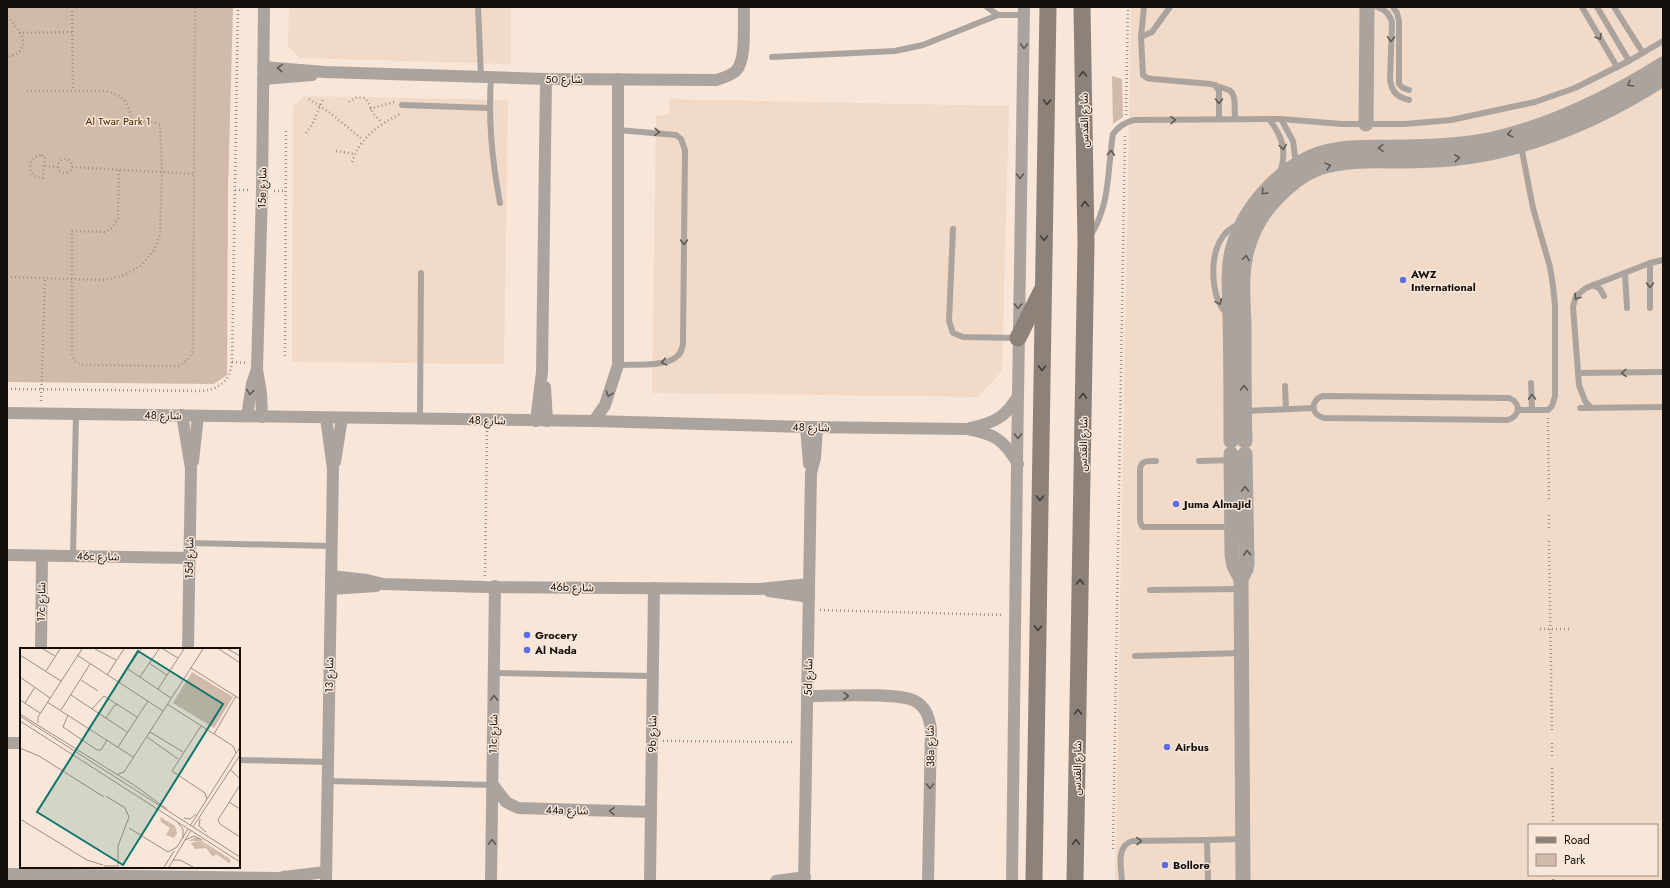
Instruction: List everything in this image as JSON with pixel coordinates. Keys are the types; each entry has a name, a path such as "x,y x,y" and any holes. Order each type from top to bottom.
{"main road":[{"path":"1034,881 1048,7"},
{"name":"شارع القدس","path":"1076,881 1086,243 1082,7"},
{"path":"1018,338 1043,286"}],"street":[{"name":"15e شارع","path":"262,417 262,393 257,369 264,7"},
{"name":"شارع 50","path":"263,67 325,72 486,78 716,80 727,77 736,70 742,61 744,7"},
{"path":"1366,124 1371,7"},
{"path":"1012,881 1018,464 1018,338 1024,11"},
{"path":"1238,412 1230,316 1230,273 1232,252 1244,221 1261,194 1279,178 1296,165 1313,156 1334,150 1436,146 1491,139 1517,133 1565,116 1621,90 1663,64"},
{"name":"شارع 50","path":"263,79 304,76 325,72"},
{"path":"541,421 545,391 542,372 546,79"},
{"path":"594,421 605,405 618,365 618,79"},
{"path":"1241,584 1233,560 1232,527 1237,450 1243,289 1246,255 1251,236 1260,219 1272,203 1286,189 1301,178 1318,169 1337,164 1356,161 1452,159 1521,146 1575,126 1603,113 1663,79"},
{"name":"15e شارع","path":"247,416 252,384 257,369"},
{"name":"شارع 48","path":"968,429 992,422 1003,415 1012,407 1018,396"},
{"name":"شارع 48","path":"7,413 487,419 811,427 968,429 993,436 1003,442 1018,464"},
{"name":"15d شارع","path":"182,415 191,468 188,648"},
{"name":"15d شارع","path":"191,468 195,450 198,416"},
{"name":"شارع 13","path":"326,418 333,469 326,876"},
{"name":"شارع 13","path":"333,469 342,418"},
{"name":"5d شارع","path":"804,879 810,610 811,473 815,452 811,427"},
{"path":"1237,450 1247,559 1246,569 1241,584 1243,881"},
{"name":"46c شارع","path":"7,555 189,558"},
{"name":"17c شارع","path":"41,648 42,556"},
{"name":"46b شارع","path":"331,576 367,580 383,584"},
{"name":"46b شارع","path":"331,589 366,587 383,584 490,587 760,589 809,584"},
{"name":"11c شارع","path":"490,587 494,673 491,881"},
{"name":"9b شارع","path":"650,881 654,588"},
{"name":"46b شارع","path":"760,589 809,597"},
{"name":"38a شارع","path":"808,696 901,696 916,702 927,713 931,729 928,881"},
{"path":"7,743 20,743"},
{"name":"44a شارع","path":"492,785 506,802 518,808 651,812"},
{"path":"7,874 150,878 185,871 278,878 326,876"},
{"path":"278,878 292,881"},
{"path":"776,881 804,879"}],"lane":[{"path":"478,7 493,161 500,203"},
{"path":"987,7 998,14"},
{"path":"1144,7 1141,37 1143,75 1147,78 1215,85 1229,90 1234,97 1235,119"},
{"path":"1141,37 1152,32 1170,7"},
{"path":"1371,7 1383,9 1389,15 1392,22 1391,87 1396,94 1409,100"},
{"path":"1393,7 1397,12 1399,21 1399,84 1403,88 1409,90"},
{"path":"1582,7 1617,67"},
{"path":"1598,7 1629,61"},
{"path":"1614,7 1643,53"},
{"path":"772,57 895,51 939,39 998,14 1024,11"},
{"path":"1086,243 1103,210 1107,192 1113,134 1118,127 1126,122 1134,120 1281,119 1366,124 1405,124 1451,120 1535,102 1576,88 1629,61 1663,41"},
{"path":"1215,85 1219,91 1219,119"},
{"path":"402,105 489,108"},
{"path":"1269,119 1277,129 1282,140 1284,152 1283,164 1279,178"},
{"path":"1281,119 1292,141 1296,165"},
{"path":"618,130 676,135 681,139 685,150 684,344 676,358 662,363 618,365"},
{"path":"1519,410 1548,410 1552,406 1554,396 1555,305 1553,286 1533,208 1521,146"},
{"path":"953,229 949,321 953,333 963,337 1018,338"},
{"path":"1591,408 1581,392 1578,373 1574,301 1580,291 1593,285 1650,263 1663,260"},
{"path":"1650,263 1650,308"},
{"path":"420,419 421,273"},
{"path":"1625,273 1627,308"},
{"path":"1593,285 1600,289 1604,296"},
{"path":"1578,373 1663,372"},
{"path":"1532,383 1532,410"},
{"path":"1286,386 1286,409"},
{"path":"1322,396 1509,398 1518,404 1519,410 1513,419 1507,420 1324,418 1318,417 1314,413 1313,408 1317,398 1322,396"},
{"path":"1580,408 1663,407"},
{"path":"1238,412 1313,408"},
{"path":"73,556 76,413"},
{"path":"1199,461 1237,450"},
{"path":"1156,461 1144,462 1141,464 1140,468 1140,520 1143,527 1232,527"},
{"path":"190,543 332,546"},
{"path":"1150,590 1241,584"},
{"path":"1136,656 1241,653"},
{"path":"494,673 653,676"},
{"path":"240,760 328,762"},
{"path":"328,781 492,785"},
{"path":"1122,881 1121,852 1123,846 1127,842 1243,839"},
{"path":"1207,840 1208,881"}],"path":[{"path":"72,7 73,90"},
{"path":"119,170 118,219 112,228 105,232 72,232 72,356 76,362 82,366 179,366 185,363 193,350 195,7"},
{"path":"7,389 201,391 211,390 220,386 229,376 232,362 238,7"},
{"path":"1112,857 1128,7"},
{"path":"7,17 14,24 23,40 23,49 16,55 7,57"},
{"path":"19,33 72,32"},
{"path":"7,277 105,280 124,275 140,266 153,252 160,235 162,172 161,128 158,123 134,121 124,100 112,92 73,90 26,91"},
{"path":"349,102 354,98 363,97 368,101 370,109 382,124"},
{"path":"308,99 364,140"},
{"path":"306,133 312,124 323,99"},
{"path":"352,162 364,140 382,124 406,111 399,102 393,102 370,109"},
{"path":"285,356 286,129"},
{"path":"336,152 355,154"},
{"path":"38,156 45,156 44,166 43,178 32,175 29,168 31,160 38,156"},
{"path":"58,167 59,163 65,160 68,160 72,167"},
{"path":"44,166 58,167 65,173 72,167 194,174"},
{"path":"40,413 46,278"},
{"path":"1548,410 1549,502"},
{"path":"487,419 490,587"},
{"path":"1549,515 1549,530"},
{"path":"1549,541 1552,733"},
{"path":"810,610 1016,615"},
{"path":"1540,629 1572,629"},
{"path":"652,741 807,743"},
{"path":"1552,743 1552,758"},
{"path":"1552,768 1553,824"}],"shaded area":[{"path":"289,7 511,7 511,64 300,58 288,46"},
{"path":"1131,7 1663,7 1663,881 1115,881"},
{"path":"305,96 508,100 504,364 292,362 293,106"},
{"path":"670,99 1009,106 1002,371 978,397 652,393 656,116 669,114"}],"green space":[{"name":"Al Twar Park 1","path":"7,7 233,7 228,190 227,375 214,384 7,382"},
{"path":"1112,76 1122,79 1123,117 1113,124"}],"place":[{"name":"AWZ International","path":"1403,280"},
{"name":"Juma Almajid","path":"1176,504"},
{"name":"Grocery","path":"527,635"},
{"name":"Al Nada","path":"527,650"},
{"name":"Airbus","path":"1167,747"},
{"name":"Bollore","path":"1165,865"}]}
